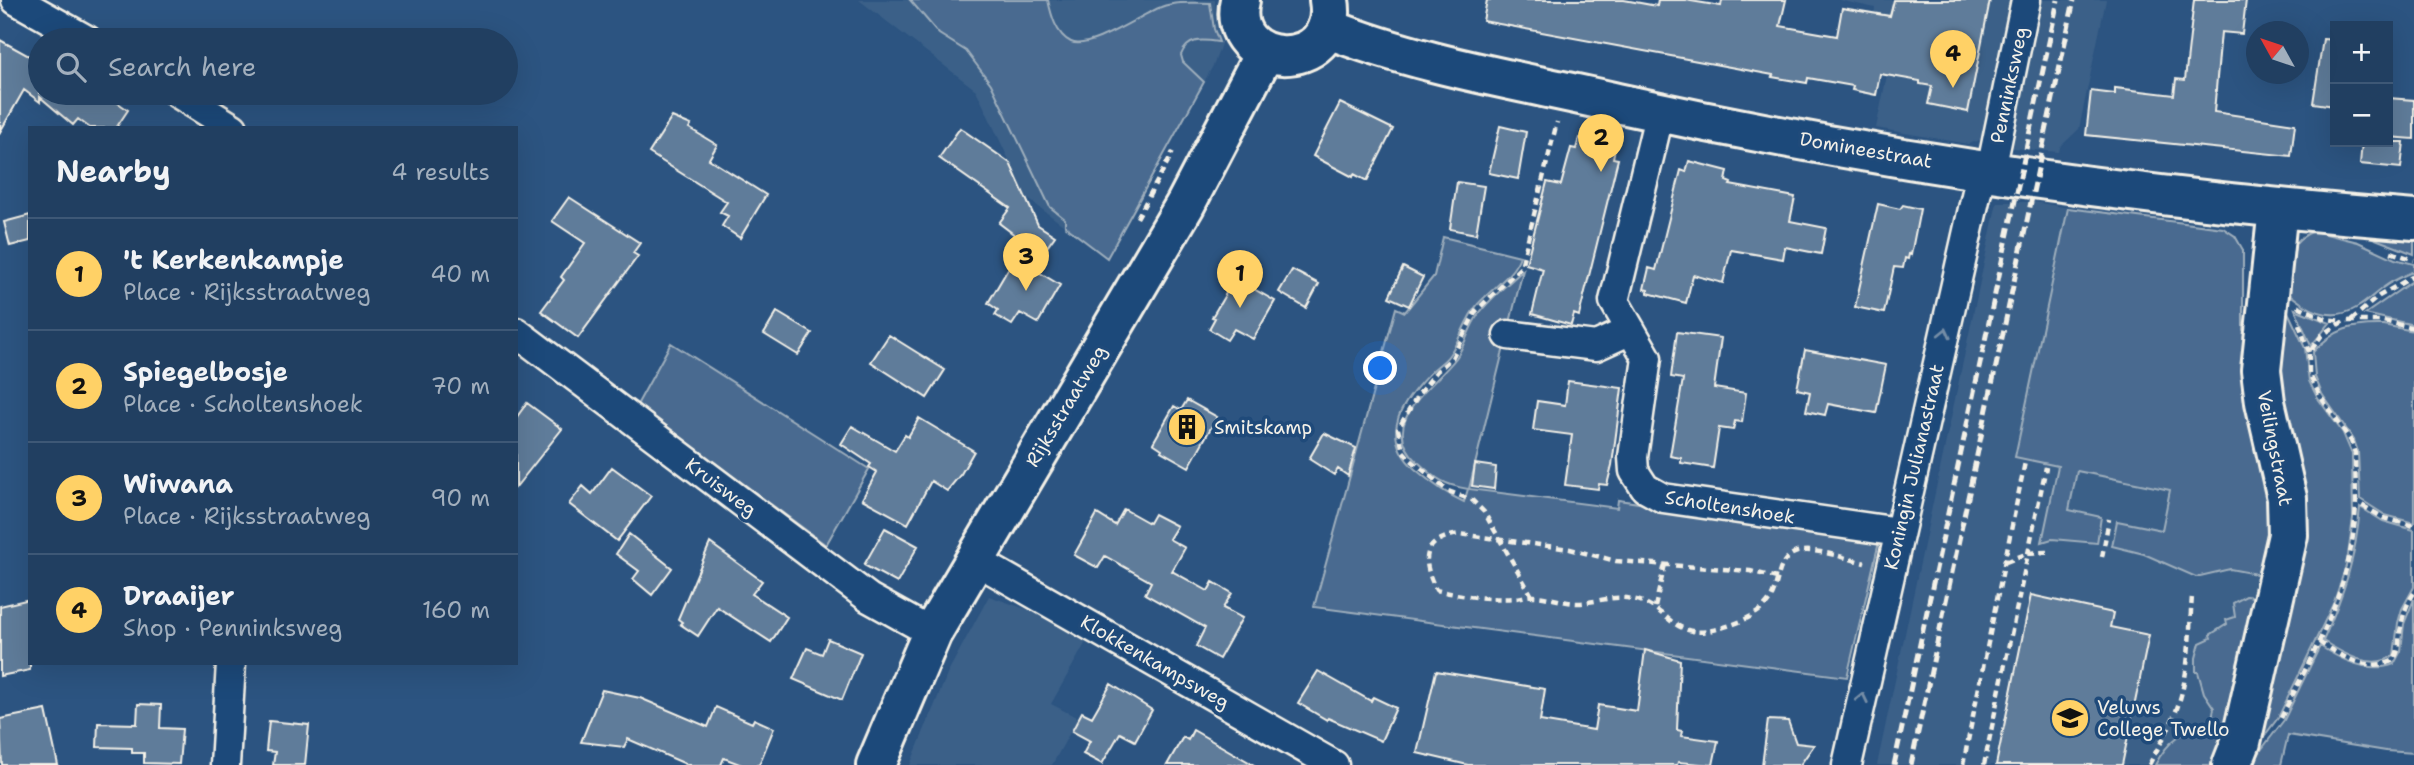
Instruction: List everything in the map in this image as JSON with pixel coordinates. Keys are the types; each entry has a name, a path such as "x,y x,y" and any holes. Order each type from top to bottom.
{"main road":[{"path":"1240,0 1239,18 1242,29 1255,47 1289,57 1301,53 1321,39 1328,14"},
{"name":"Domineestraat","path":"1328,14 1440,63 1660,112 1810,141 2156,195 2414,220"},
{"name":"Rijksstraatweg","path":"876,765 932,633 1185,205 1265,52"},
{"name":"Veilingstraat","path":"2232,765 2241,742 2288,536 2287,498 2265,402 2261,370 2278,208"}],"street":[{"path":"16,0 66,28"},
{"name":"Penninksweg","path":"1986,170 2026,0"},
{"path":"196,105 230,126"},
{"name":"Scholtenshoek","path":"1660,112 1614,301 1647,358 1633,457 1634,471 1645,488 1663,498 1899,532"},
{"name":"Koningin Julianastraat","path":"1847,765 1890,568 1986,170"},
{"path":"1508,335 1596,346 1631,330"},
{"name":"Kruisweg","path":"518,334 869,598 932,633"},
{"name":"Klokkenkampsweg","path":"975,560 1334,765"},
{"path":"225,765 231,665"}],"path":[{"path":"1532,596 1501,539 1479,506 1472,500 1448,491 1411,460 1403,451 1398,429 1423,387 1452,358 1476,312 1521,268 1565,91"},
{"path":"2274,729 2337,604 2350,563 2356,502 2355,453 2351,441 2320,396 2309,373 2309,352 2322,335 2414,275"},
{"path":"2288,301 2326,319 2383,321 2414,328"},
{"path":"1963,765 2025,462"},
{"path":"1984,765 2046,467"},
{"path":"2356,502 2384,518 2414,526"},
{"path":"2102,557 2109,519"},
{"path":"1777,578 1750,571 1616,561 1570,549 1459,534 1443,537 1432,544 1426,554 1426,563 1436,590 1502,597 1532,596 1575,603 1619,597 1637,600 1655,608 1677,627 1699,633 1758,612 1769,602 1787,558 1796,552 1807,551 1890,568"},
{"path":"2005,562 2028,553 2047,552"},
{"path":"1655,608 1665,564"},
{"path":"2319,642 2357,662 2379,665 2392,661 2398,651 2405,611 2414,593"},
{"path":"2149,765 2172,721 2183,690 2192,596"}],"shaded area":[{"path":"859,0 1215,0 1215,19 1221,44 1214,64 1107,258 1027,198 976,90"},
{"path":"910,0 1048,0 1055,24 1062,34 1071,42 1079,43 1116,31 1167,5 1210,3 1219,42 1192,42 1181,55 1183,62 1204,82 1107,258 1065,226 1065,219 1050,207 991,84 966,51 939,34"},
{"path":"1839,0 2011,0 1985,132 1980,140 1968,144 1876,128 1890,61 1871,33 1875,8"},
{"path":"2037,0 2106,0 2079,129 2060,147 2059,152 2013,148 2009,141"},
{"path":"1997,202 2035,202 2068,208 2016,456 2276,511 2217,765 1877,765"},
{"path":"2068,208 2223,228 2235,236 2243,250 2243,329 2247,325 2272,480 2267,576 2230,569 2196,577 2144,554 2112,546 2117,521 2162,530 2170,490 2077,471 2069,510 2101,517 2097,543 2052,539 2042,542 2058,466 2015,457"},
{"path":"2342,226 2414,231 2414,254"},
{"path":"2314,231 2358,242 2395,259 2414,264 2414,271 2391,282 2348,312 2318,312 2300,303 2284,289 2293,247"},
{"path":"1443,237 1520,256 1507,276 1474,310 1447,357 1422,381 1404,405 1396,430 1398,443 1415,469 1464,502 1468,489 1435,477 1406,448 1403,433 1405,420 1423,393 1456,358 1483,309 1523,270 1469,489 1617,508 1618,500 1880,538 1847,677 1314,607 1396,308 1405,312 1434,276"},
{"path":"2414,280 2414,325 2365,314"},
{"path":"2282,299 2305,348 2309,381 2343,433 2352,454 2353,518 2347,563 2334,602 2278,718 2255,748"},
{"path":"2295,309 2330,323 2311,346"},
{"path":"2383,325 2414,331 2414,523 2385,515 2360,499 2358,452 2354,440 2322,394 2315,377 2313,352 2328,338 2353,327"},
{"path":"671,343 869,469 826,545 637,405"},
{"path":"2360,507 2383,521 2414,530 2414,587 2402,609 2394,655 2377,662 2358,659 2323,641 2348,576"},
{"path":"989,596 1029,610 1086,642 1051,704 1078,718 1052,765 910,765 949,670"},
{"path":"2246,596 2263,598 2217,765 2155,765 2171,742 2193,729 2211,724 2214,708 2204,693 2196,672 2200,643 2211,638 2210,635 2227,624 2226,620 2235,617 2233,603"},
{"path":"2414,599 2414,753 2288,735 2281,765 2253,765 2284,720 2320,646 2356,664 2385,667 2394,664 2401,651 2404,624"}],"building":[{"path":"1487,0 1624,0 1657,6 1658,0 1685,0 1721,6 1722,0 1786,0 1780,26 1837,36 1842,8 1890,16 1894,0 1990,0 1968,112 1928,104 1932,86 1920,84 1920,81 1880,74 1876,95 1852,90 1853,86 1808,78 1807,83 1772,77 1773,75 1483,21"},
{"path":"2194,0 2246,0 2242,34 2221,32 2214,112 2295,124 2291,156 2086,135 2091,91 2115,94 2115,88 2174,95 2176,79 2185,80"},
{"path":"2323,39 2330,40 2330,105 2313,103"},
{"path":"0,40 28,55 28,93 24,90 0,132"},
{"path":"2393,98 2414,100 2414,139 2393,137"},
{"path":"1340,103 1393,129 1367,181 1354,174 1353,177 1313,156"},
{"path":"49,105 121,105 128,110 117,126 87,126 78,119 73,125"},
{"path":"672,117 691,125 689,128 717,145 709,159 766,195 740,238 722,226 728,216 720,212 727,202 649,153"},
{"path":"1500,126 1526,132 1518,179 1489,173"},
{"path":"960,128 1010,163 1038,225 1055,236 1032,268 1060,285 1038,323 1020,313 1012,325 995,315 998,310 988,303 1024,242 999,223 1010,208 939,158"},
{"path":"1579,138 1615,148 1613,158 1618,159 1579,316 1574,314 1571,325 1532,314 1543,269 1526,264 1547,182 1561,185 1571,148 1576,149"},
{"path":"2393,142 2404,142 2401,168 2360,164 2362,147 2393,147"},
{"path":"1689,161 1728,171 1726,181 1731,183 1730,185 1795,197 1790,221 1826,228 1821,254 1785,247 1783,259 1731,250 1723,283 1693,275 1686,303 1648,293 1648,290 1644,289 1649,268 1656,270 1681,170 1686,172"},
{"path":"1457,182 1484,186 1476,234 1450,229"},
{"path":"569,197 640,243 633,253 638,256 578,338 541,311 564,280 561,277 585,243 552,221"},
{"path":"1878,204 1900,209 1903,205 1920,209 1911,255 1909,254 1908,259 1905,258 1903,268 1894,267 1884,313 1855,307"},
{"path":"28,216 28,242 10,246 4,222"},
{"path":"1403,267 1423,277 1409,306 1389,297"},
{"path":"1244,269 1247,270 1245,284 1275,301 1253,339 1234,329 1227,340 1209,329 1215,318 1212,317 1235,278 1237,280"},
{"path":"1292,270 1319,284 1306,308 1279,292"},
{"path":"777,312 812,333 798,355 764,334"},
{"path":"1677,332 1721,338 1714,388 1746,393 1742,422 1735,421 1733,430 1719,428 1713,468 1681,463 1681,458 1670,456 1683,379 1671,377"},
{"path":"889,335 945,370 927,398 871,362"},
{"path":"1805,350 1886,365 1876,413 1828,404 1825,415 1806,411 1810,392 1797,389"},
{"path":"1568,381 1622,388 1612,465 1607,485 1599,484 1598,489 1565,485 1572,435 1533,430 1537,401 1565,405"},
{"name":"Smitskamp","path":"1187,400 1217,417 1189,467 1161,451 1162,449 1153,443 1174,406 1181,410"},
{"path":"527,403 562,429 518,484 518,415"},
{"path":"919,418 974,451 947,491 931,481 908,524 862,499 877,472 869,467 871,464 841,444 852,426 895,451 905,435 908,437"},
{"path":"1324,433 1356,448 1348,476 1338,469 1334,475 1309,459"},
{"path":"1475,464 1496,467 1494,489 1472,486"},
{"path":"612,467 651,496 617,541 569,504 583,486 592,494"},
{"path":"1124,509 1149,523 1154,514 1177,526 1169,539 1185,548 1172,571 1208,591 1213,582 1232,593 1223,608 1242,618 1219,659 1196,646 1205,628 1145,594 1151,582 1105,556 1098,568 1074,555 1097,514 1115,525"},
{"path":"885,528 918,546 897,583 864,565"},
{"path":"629,534 672,568 652,595 633,579 639,571 616,554"},
{"path":"710,543 762,581 752,594 787,617 771,642 717,607 698,636 680,624 682,622 678,619"},
{"path":"2031,595 2113,613 2110,627 2149,635 2122,765 1996,765"},
{"path":"28,599 30,670 0,676 0,606"},
{"path":"828,639 861,653 842,700 793,679 807,648 822,654"},
{"path":"1645,650 1680,660 1677,730 1682,731 1681,736 1718,741 1713,765 1678,762 1677,765 1468,765 1417,753 1436,671 1545,689 1540,721 1594,730 1598,705 1637,711"},
{"path":"1318,671 1371,701 1373,697 1396,708 1381,741 1328,718 1327,720 1298,703"},
{"path":"1111,684 1152,710 1135,741 1120,733 1102,764 1083,754 1090,741 1072,731 1082,712 1092,717"},
{"path":"602,690 640,698 708,727 716,707 752,723 754,719 774,728 759,765 742,765 724,758 721,765 688,765 628,739 624,747 581,742"},
{"path":"138,704 161,705 160,728 182,729 179,764 144,763 144,753 132,753 132,748 97,747 98,723 137,724"},
{"path":"46,710 58,765 2,765 0,719"},
{"path":"1768,720 1788,721 1796,743 1814,745 1800,765 1762,765"},
{"path":"269,721 309,725 305,765 273,765 275,752 266,751"},
{"path":"1193,730 1254,765 1167,765 1183,737 1188,740"}],"railway":[{"path":"1894,765 2058,0"},
{"path":"1911,765 2074,0"}],"place":[{"name":"Draaijer","path":"1953,88"},
{"name":"Spiegelbosje","path":"1601,172"},
{"name":"Wiwana","path":"1026,291"},
{"name":"'t Kerkenkampje","path":"1240,308"},
{"name":"Smitskamp","path":"1187,427"},
{"name":"Veluws College Twello","path":"2070,718"}]}
